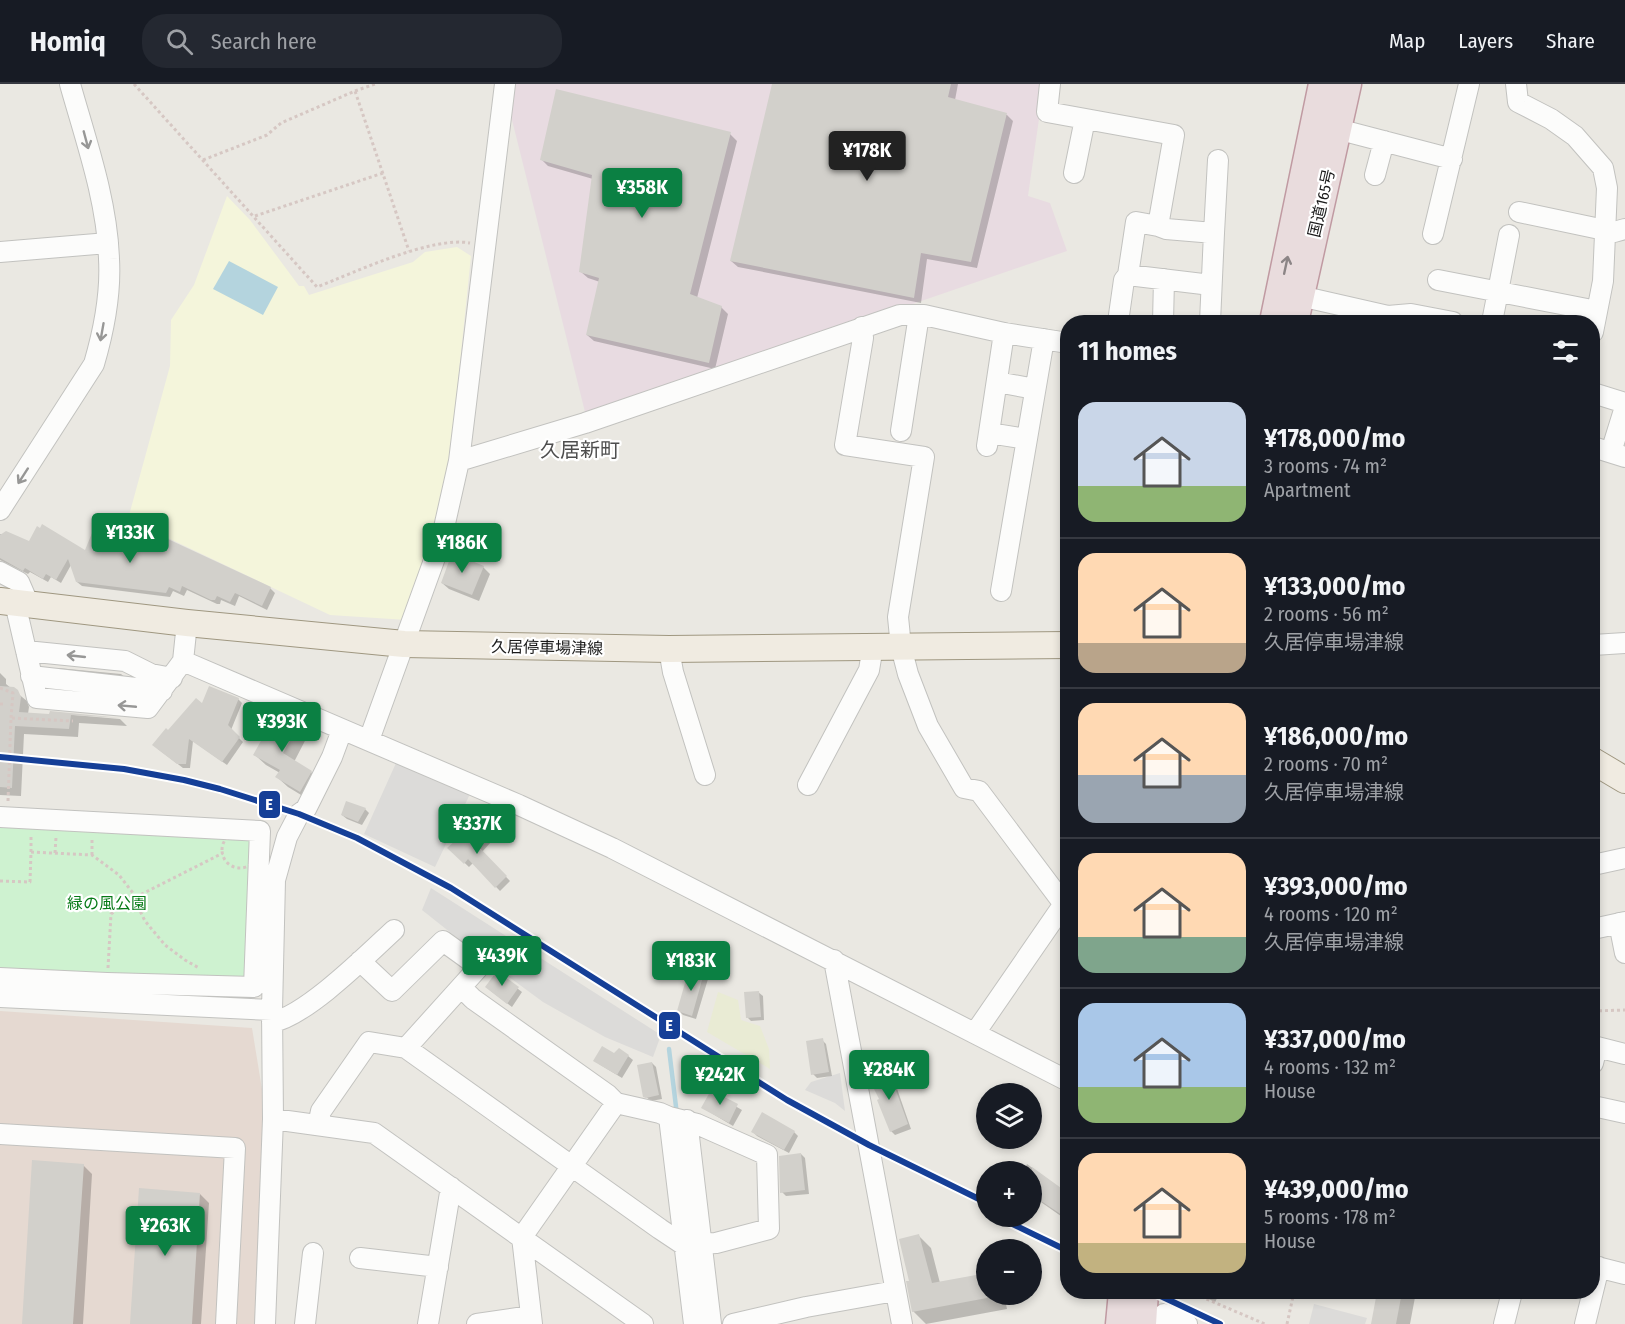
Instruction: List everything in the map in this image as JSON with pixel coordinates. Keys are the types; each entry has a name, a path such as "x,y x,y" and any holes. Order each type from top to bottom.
{"highway":[{"name":"国道165号","path":"1275,315 1323,84"},
{"name":"国道165号","path":"1297,309 1347,84"},
{"path":"1120,1324 1122,1299"},
{"path":"1142,1324 1144,1299"}],"main road":[{"name":"久居停車場津線","path":"15,603 187,623 404,644 669,649 1060,645"},
{"path":"1600,765 1624,777"}],"street":[{"path":"0,510 94,364 101,340 109,282 108,243 101,200 70,84"},
{"path":"369,740 441,541 459,461 505,84"},
{"path":"1050,84 1047,112 1174,135 1158,226"},
{"path":"1433,234 1469,84"},
{"path":"1516,84 1518,102 1551,119 1575,136 1604,168 1607,188 1603,281 1596,315"},
{"path":"1074,173 1085,119"},
{"path":"1337,129 1452,159"},
{"path":"1375,175 1384,141"},
{"path":"1210,315 1218,160"},
{"path":"1519,212 1614,232 1625,229"},
{"path":"1119,315 1136,222 1166,229 1214,233"},
{"path":"1493,315 1509,235"},
{"path":"0,252 108,243"},
{"path":"1128,275 1211,285"},
{"path":"1164,279 1164,315"},
{"path":"1438,280 1597,311"},
{"path":"1297,309 1375,315"},
{"path":"459,461 585,423 900,315 919,315 1004,333 1060,342"},
{"path":"901,431 919,315"},
{"path":"1400,315 1416,315"},
{"path":"862,327 863,338 845,445 924,457 898,617 901,647 908,674 928,726 964,788 979,791 1060,895"},
{"path":"1004,333 988,439 1027,439"},
{"path":"1001,591 1044,339"},
{"path":"997,382 1035,389"},
{"path":"1600,396 1625,405 1610,452"},
{"path":"0,572 19,582 15,603 37,698 148,708 183,661 187,623"},
{"path":"1600,645 1625,644"},
{"path":"808,785 869,670 873,646"},
{"path":"669,649 673,672 705,775"},
{"path":"26,651 125,661 167,684"},
{"path":"183,661 369,740 612,848 1060,1077"},
{"path":"265,1324 273,1119 272,1016 275,880 287,837 299,814 306,809 342,730"},
{"path":"0,978 254,987 260,831 4,810"},
{"path":"1600,863 1625,858"},
{"path":"975,1033 1060,909"},
{"path":"1600,928 1622,923 1625,953"},
{"path":"0,997 272,1016 284,1020 360,961 394,930"},
{"path":"360,961 392,991 443,941 479,967 406,1048"},
{"path":"834,960 902,1324"},
{"path":"318,1125 321,1111 369,1042 406,1048 571,1166 693,1245 716,1243 769,1229 767,1155 660,1113 616,1103 473,999 461,987"},
{"path":"1600,1048 1625,1054"},
{"path":"477,1324 531,1320 522,1237 616,1103"},
{"path":"1600,1108 1625,1113"},
{"path":"273,1119 374,1133 643,1324"},
{"path":"677,1119 693,1245 711,1324"},
{"path":"0,1134 234,1148 226,1324"},
{"path":"428,1324 451,1187"},
{"path":"693,1245 694,1324"},
{"path":"306,1324 313,1253"},
{"path":"360,1258 438,1267"},
{"path":"1600,1267 1625,1274"},
{"path":"733,1324 807,1316 895,1291"},
{"path":"1504,1324 1510,1299"},
{"path":"1586,1324 1590,1299"},
{"path":"1164,1324 1164,1314 1187,1324"}],"path":[{"path":"134,84 317,286 409,251 458,240 484,245"},
{"path":"203,160 267,135 281,123 355,90 375,84"},
{"path":"355,90 409,251"},
{"path":"255,216 383,172"},
{"path":"0,688 13,693 4,810"},
{"path":"11,718 73,721"},
{"path":"237,832 248,834 256,842 258,848 255,860 246,867 240,868 228,863 222,853 224,842 231,834 237,832"},
{"path":"0,881 30,882 31,852 92,855 119,874 136,897 138,907 146,921 165,945 185,960 206,971"},
{"path":"107,983 111,914 136,897 222,853"},
{"path":"1600,1011 1625,1010"},
{"path":"1206,1299 1265,1324"},
{"path":"1287,1324 1292,1299"}],"shaded area":[{"path":"513,84 1044,84 1028,196 1050,203 1067,251 586,416 509,108"},
{"path":"227,196 250,220 299,286 304,286 309,295 413,262 425,252 457,247 471,256 455,410 459,411 434,541 407,620 330,615 128,519 170,366 171,320 194,285"},
{"path":"396,763 470,794 435,867 364,834"},
{"path":"431,888 661,1035 653,1057 605,1037 543,1002 475,952 422,910"},
{"path":"718,992 738,1000 741,1020 760,1026 769,1049 770,1069 707,1032"},
{"path":"0,1011 252,1028 267,1120 257,1324 0,1324"},
{"path":"840,1073 845,1111 835,1103 805,1090 811,1082"},
{"path":"1314,1304 1367,1318 1365,1324 1309,1324"}],"green space":[{"name":"緑の風公園","path":"0,817 260,831 254,987 0,978"}],"water":[{"path":"229,261 278,287 263,315 213,289"}],"building":[{"path":"772,84 951,84 948,97 1007,113 971,262 921,253 914,298 730,261"},
{"path":"556,89 731,132 690,294 722,306 709,363 586,335 599,278 579,272 592,175 540,160"},
{"path":"42,524 85,550 92,533 103,537 106,527 137,537 142,527 271,587 262,606 235,593 230,602 217,596 215,600 211,600 182,586 180,592 169,587 166,593 76,582 68,559 56,580 46,574 43,579 25,568 23,571 0,558 0,535 6,531 29,541 37,526 40,528"},
{"path":"452,553 484,566 472,595 441,583"},
{"path":"0,686 14,687 18,690 21,697 19,712 49,714 50,711 121,718 71,715 69,729 15,726 12,788 0,787"},
{"path":"209,686 239,698 228,725 240,737 222,762 189,739 186,764 177,764 152,745 196,698 202,703"},
{"path":"276,714 299,724 283,753 312,771 300,792 275,777 280,770 253,755"},
{"path":"346,801 366,808 358,822 341,815"},
{"path":"474,824 488,837 479,847 507,876 495,888 468,859 464,864 447,848"},
{"path":"689,969 704,973 692,1016 677,1011"},
{"path":"497,971 519,987 507,1004 485,987"},
{"path":"759,991 761,1017 746,1018 744,992"},
{"path":"823,1038 829,1072 811,1075 806,1041"},
{"path":"602,1046 614,1053 619,1048 629,1055 617,1075 593,1061"},
{"path":"652,1062 659,1095 646,1098 643,1097 637,1065"},
{"path":"889,1071 908,1124 890,1132 877,1100 879,1099 868,1077"},
{"path":"711,1090 738,1104 729,1123 701,1108"},
{"path":"762,1112 795,1131 784,1150 751,1132"},
{"path":"801,1153 805,1190 780,1193 779,1156"},
{"path":"32,1160 84,1164 73,1324 22,1324"},
{"path":"1042,1174 1060,1187 1060,1214 1042,1202"},
{"path":"139,1188 200,1193 192,1324 130,1324"},
{"path":"919,1234 932,1283 976,1275 976,1300 912,1312 906,1281 909,1281 899,1239"},
{"path":"1376,1299 1401,1299 1396,1324 1371,1324"}],"waterway":[{"path":"669,1049 677,1115"}],"transit line":[{"name":"E","path":"0,757 124,769 184,780 299,814 357,838 451,888 787,1100 869,1145 976,1198"},
{"name":"E","path":"1019,1227 1060,1247"},
{"name":"E","path":"1167,1299 1220,1324"}],"district":[{"name":"久居新町","path":"580,450"}]}
